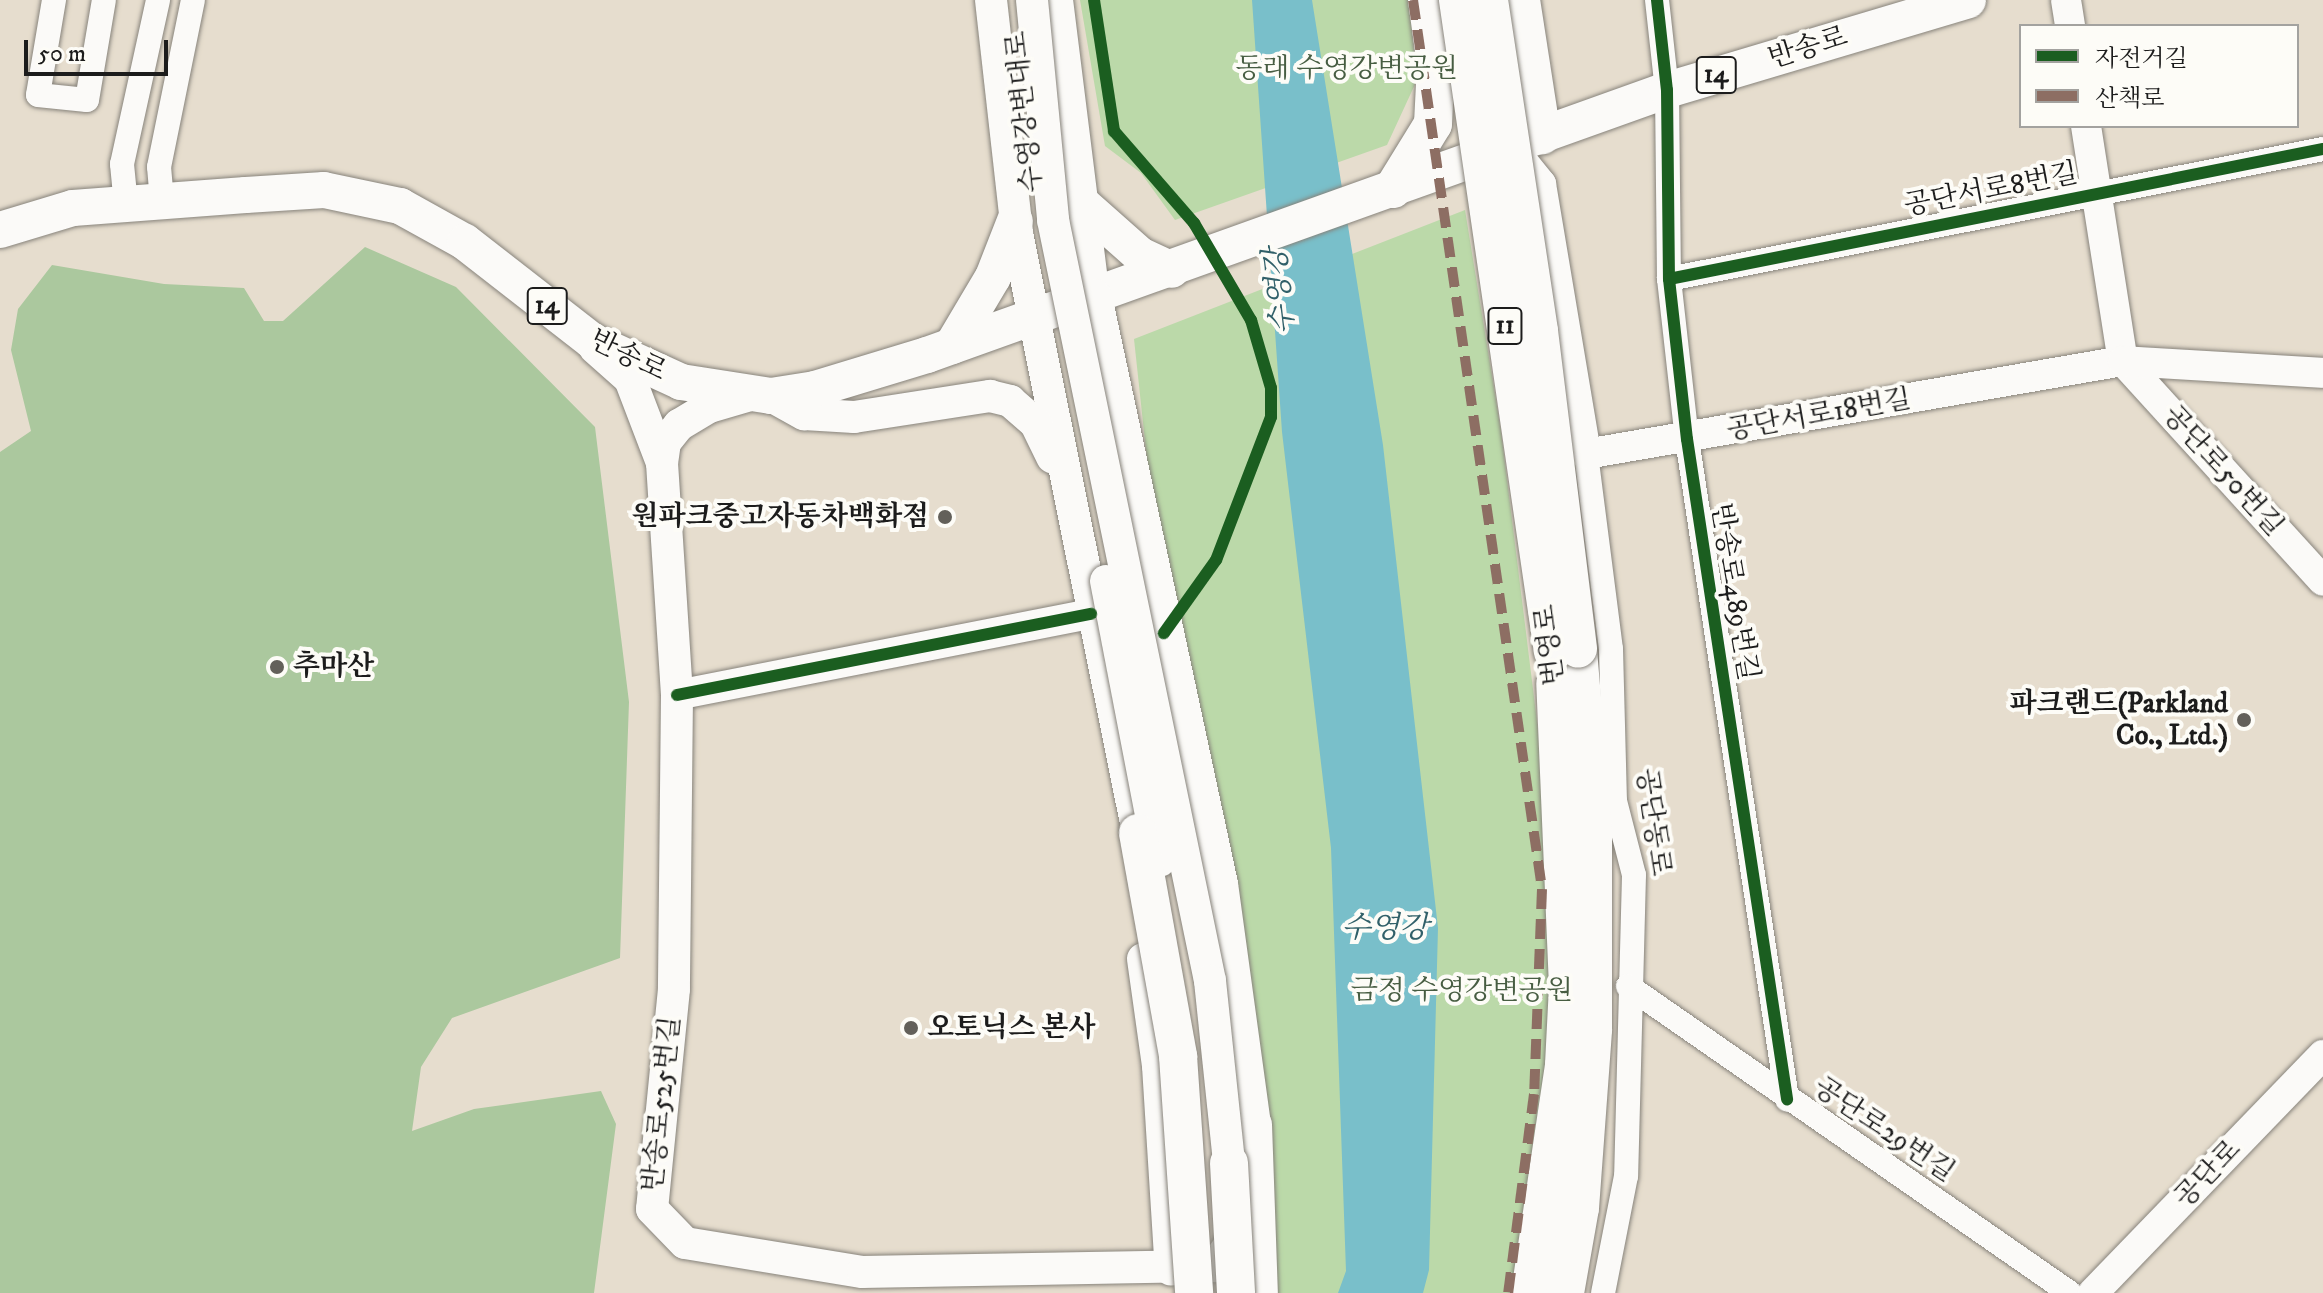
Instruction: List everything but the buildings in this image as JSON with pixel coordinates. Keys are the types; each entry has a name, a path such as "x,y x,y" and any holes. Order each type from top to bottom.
{"highway":[{"path":"1393,189 1433,124 1436,64 1427,0"},
{"name":"번영로","path":"1458,0 1593,829 1593,1029 1580,1208 1565,1293"},
{"name":"번영로","path":"1489,0 1539,331 1566,650 1568,987 1564,1065 1530,1293"},
{"path":"1521,0 1527,141"},
{"path":"1138,833 1178,1056 1181,1285"},
{"path":"1253,1125 1259,1293"},
{"path":"1212,1293 1216,1162"},
{"path":"1216,1162 1236,1293"}],"main road":[{"path":"991,0 1026,223 1189,1013 1216,1162"},
{"name":"수영강변대로","path":"1013,0 1026,223"},
{"path":"1032,0 1053,220 1210,981 1216,1162"},
{"path":"1057,0 1079,201 1094,297 1220,884 1253,1125"},
{"name":"반송로","path":"1393,189 1667,90 1968,0"},
{"name":"14","path":"1094,297 1393,189"},
{"name":"반송로","path":"0,230 73,208 324,190 400,206 465,242 574,328 681,382 763,395 815,389 1094,297"},
{"path":"1079,201 1140,255 1172,270"},
{"path":"1026,223 1036,317 1068,492 1138,833"},
{"path":"952,346 1026,223"},
{"path":"574,328 630,379 662,463"},
{"path":"662,463 665,442 679,425 709,407 763,395 804,414 854,417 962,397 1010,401 1036,424 1068,492"},
{"name":"반송로525번길","path":"662,463 677,695 674,989 652,1209 685,1243 860,1282 1181,1285 1215,1266 1241,1229 1238,1113 1220,964 1220,884"},
{"path":"1093,621 1093,666 1120,805 1158,1066 1181,1285"}],"street":[{"path":"54,0 38,95 87,100 104,0"},
{"path":"126,205 122,164 158,0"},
{"path":"162,201 159,167 193,0"},
{"name":"반송로489번길","path":"1657,0 1667,90 1669,279 1687,439 1787,1099"},
{"path":"2066,0 2070,24"},
{"name":"공단서로8번길","path":"2086,128 2123,361"},
{"path":"1527,141 1541,184 1586,454"},
{"name":"공단서로8번길","path":"1669,279 2323,149"},
{"name":"공단서로18번길","path":"1586,454 1687,439 2123,361 2323,373"},
{"name":"공단로50번길","path":"2123,361 2323,581"},
{"name":"공단동로","path":"1586,454 1611,649 1615,801 1634,875 1628,986 1626,1176 1603,1293"},
{"path":"677,695 1093,621"},
{"name":"공단로29번길","path":"1628,986 2070,1293"},
{"name":"공단로","path":"2093,1293 2319,1068"}],"green space":[{"name":"동래 수영강변공원","path":"1080,0 1409,0 1417,80 1387,145 1175,220 1141,173 1105,146"},
{"name":"금정 수영강변공원","path":"1465,210 1501,431 1545,786 1555,993 1520,1293 1277,1293 1156,543 1134,339"},
{"path":"365,247 456,287 595,427 629,702 620,958 452,1018 421,1067 412,1131 474,1109 601,1091 616,1124 594,1293 0,1293 0,452 31,431 11,350 18,309 52,265 164,284 244,288 264,321 283,321"}],"water":[{"name":"수영강","path":"1252,0 1312,0 1383,445 1438,928 1429,1270 1423,1293 1338,1293 1346,1271 1331,848 1282,432"}],"marked path":[{"path":"1413,0 1542,889 1534,1094 1508,1293"}],"cycle path":[{"path":"1094,0 1114,131 1194,223 1251,320 1271,388 1271,417 1216,560 1164,633"},
{"path":"1657,0 1667,90 1669,279 1687,439 1787,1099"},
{"path":"1669,279 2323,149"},
{"path":"677,695 1091,614"}],"place":[{"name":"원파크중고자동차백화점","path":"945,517"},
{"name":"추마산","path":"277,667"},
{"name":"파크랜드(Parkland Co., Ltd.)","path":"2244,720"},
{"name":"오토닉스 본사","path":"911,1028"}]}
